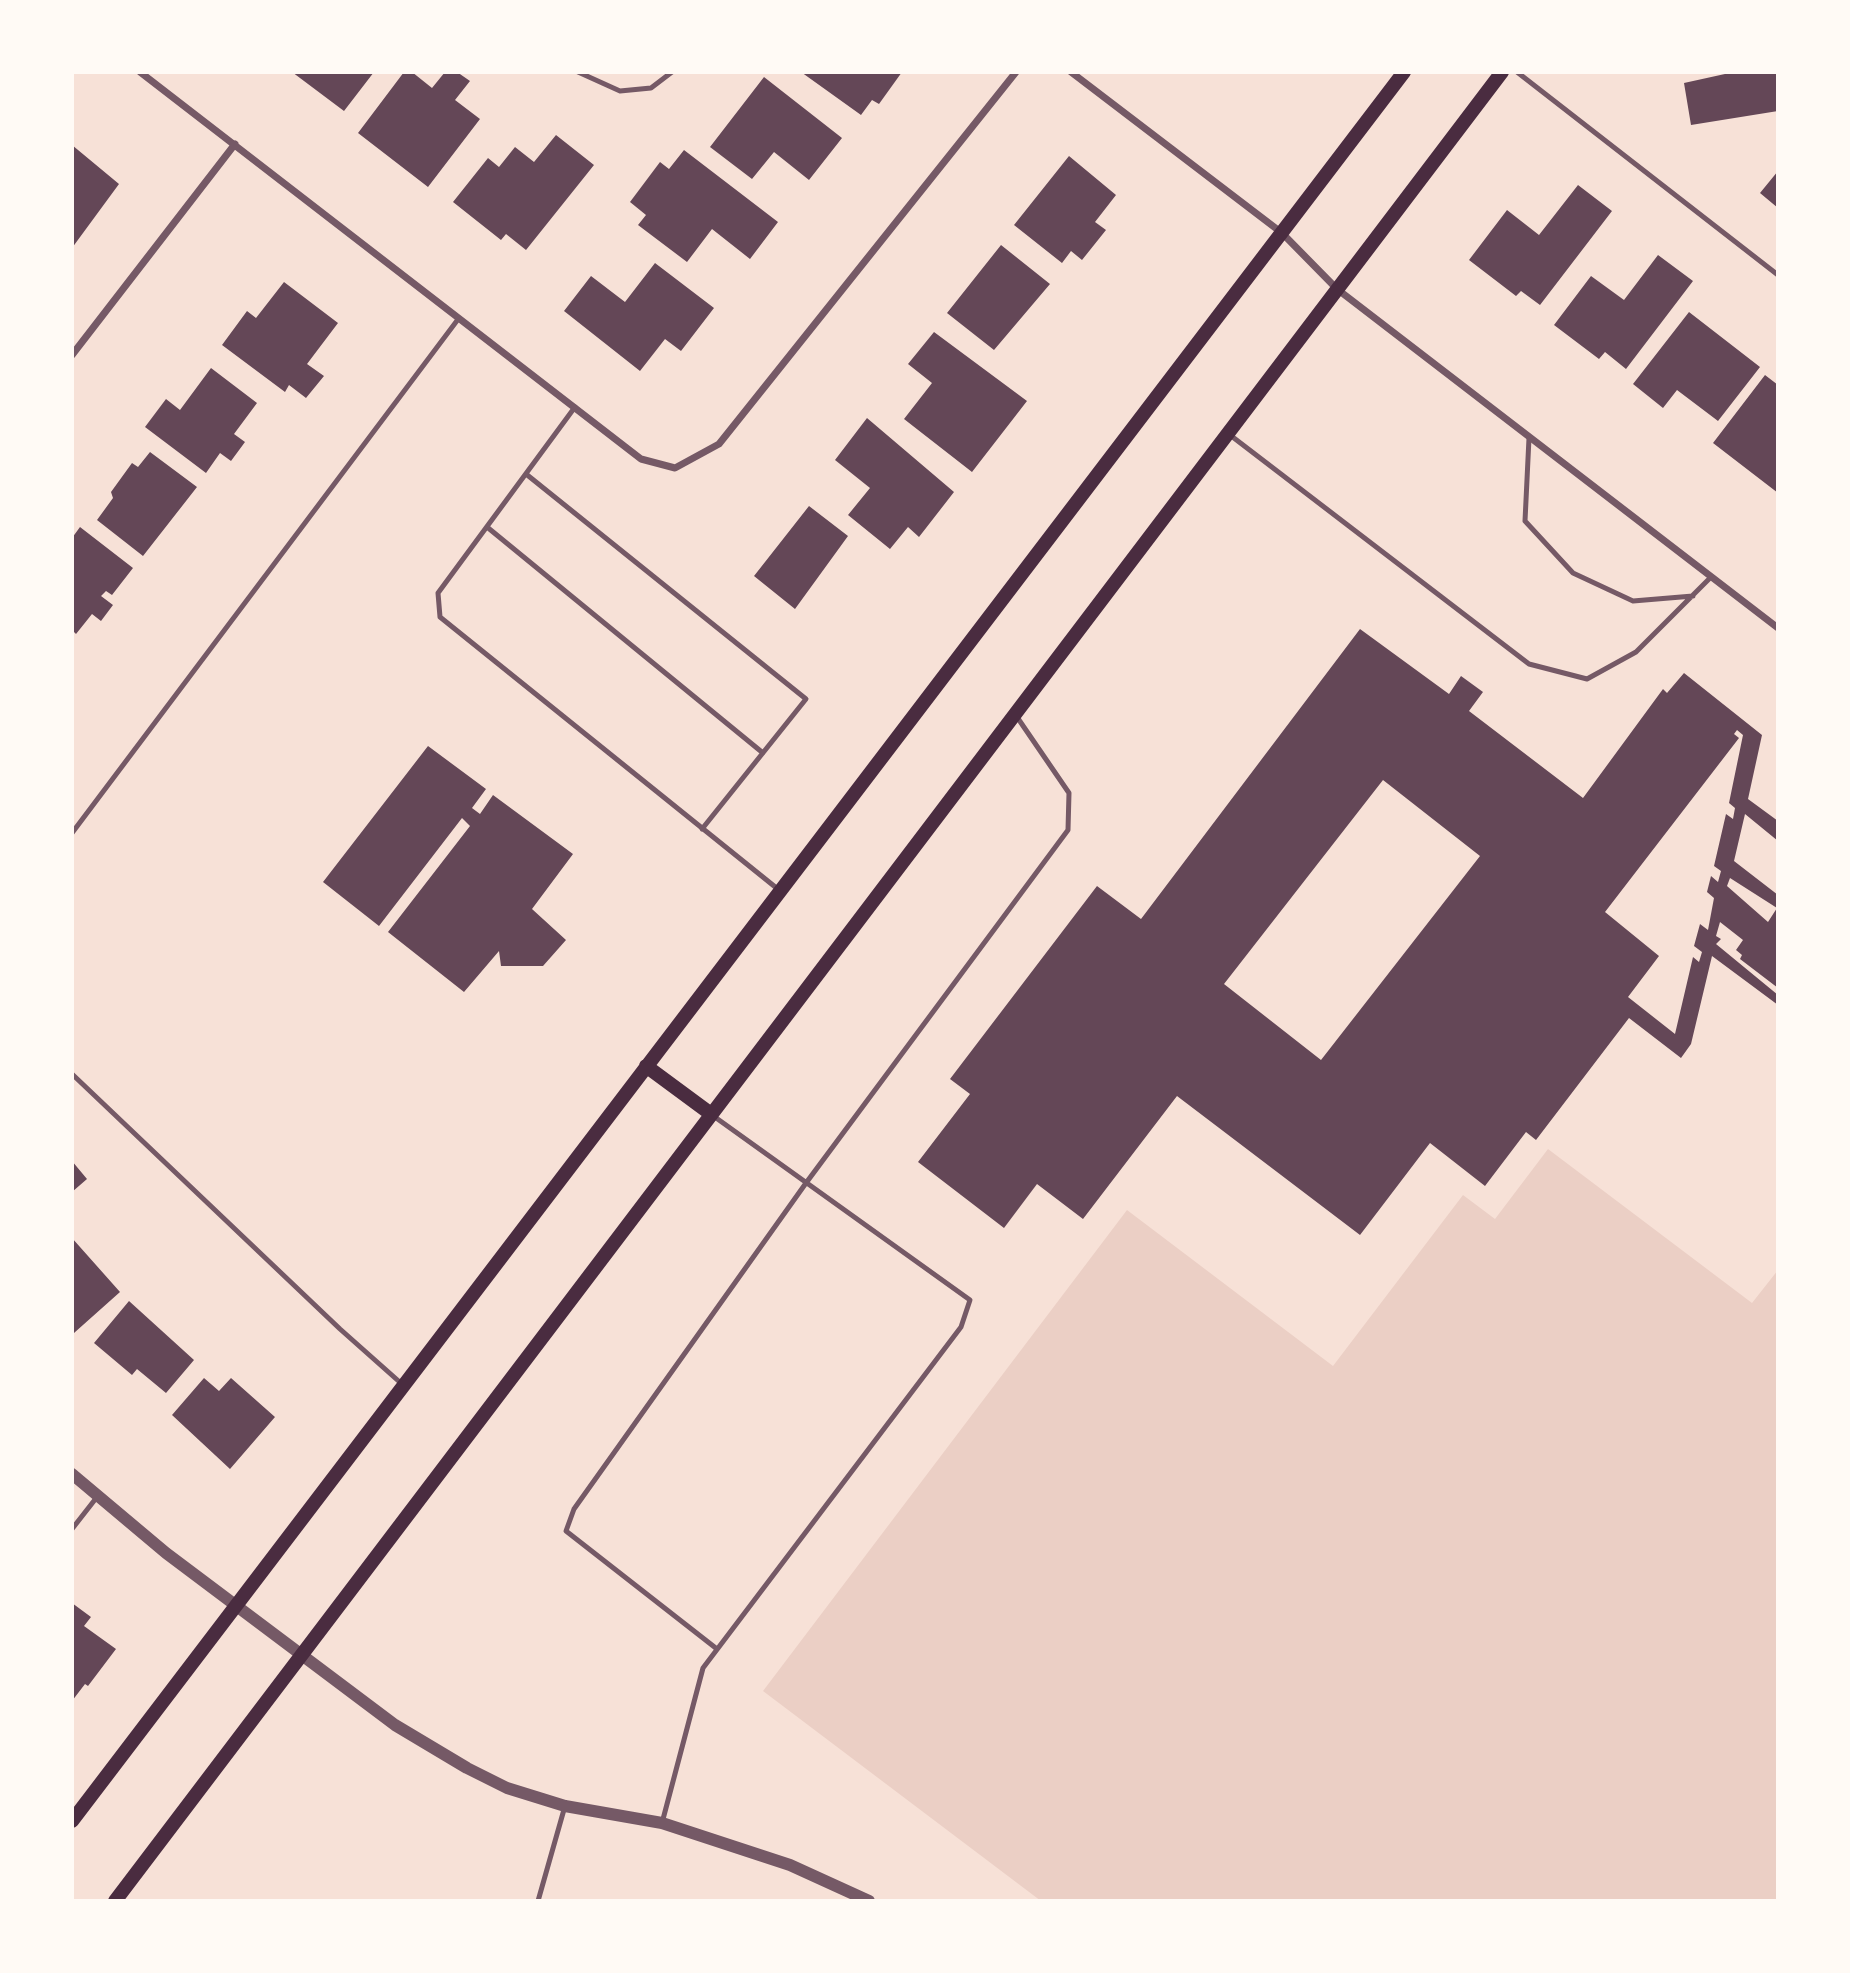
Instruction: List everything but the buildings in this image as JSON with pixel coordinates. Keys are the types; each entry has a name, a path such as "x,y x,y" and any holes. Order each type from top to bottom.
{"main road":[{"path":"72,1821 1404,72"},
{"path":"115,1901 1502,72"},
{"path":"646,1066 711,1114"}],"street":[{"path":"140,72 641,459 675,468 719,444 1016,72"},
{"path":"1071,72 1282,233 1337,289 1778,628"},
{"path":"72,355 235,144"},
{"path":"72,1474 166,1553 396,1725 467,1768 507,1788 565,1806 662,1824 790,1865 869,1901"}],"lane":[{"path":"578,72 620,91 651,88 672,72"},
{"path":"1517,72 1778,275"},
{"path":"72,833 460,318"},
{"path":"575,407 438,593 440,617 780,891"},
{"path":"1227,434 1529,664 1587,679 1636,652 1711,577"},
{"path":"1529,438 1525,521 1573,573 1633,601 1693,596"},
{"path":"526,474 806,699 702,829"},
{"path":"487,527 763,753"},
{"path":"717,1649 566,1531 574,1509 806,1183 1068,830 1069,793 1015,714"},
{"path":"72,1074 115,1112 340,1329 403,1385"},
{"path":"662,1824 703,1668 961,1327 970,1300 711,1114"},
{"path":"72,1529 97,1497"},
{"path":"538,1901 565,1806"}],"shaded area":[{"path":"1548,1149 1752,1303 1778,1270 1778,1901 1041,1901 763,1691 1127,1210 1333,1366 1463,1195 1495,1219"}]}
